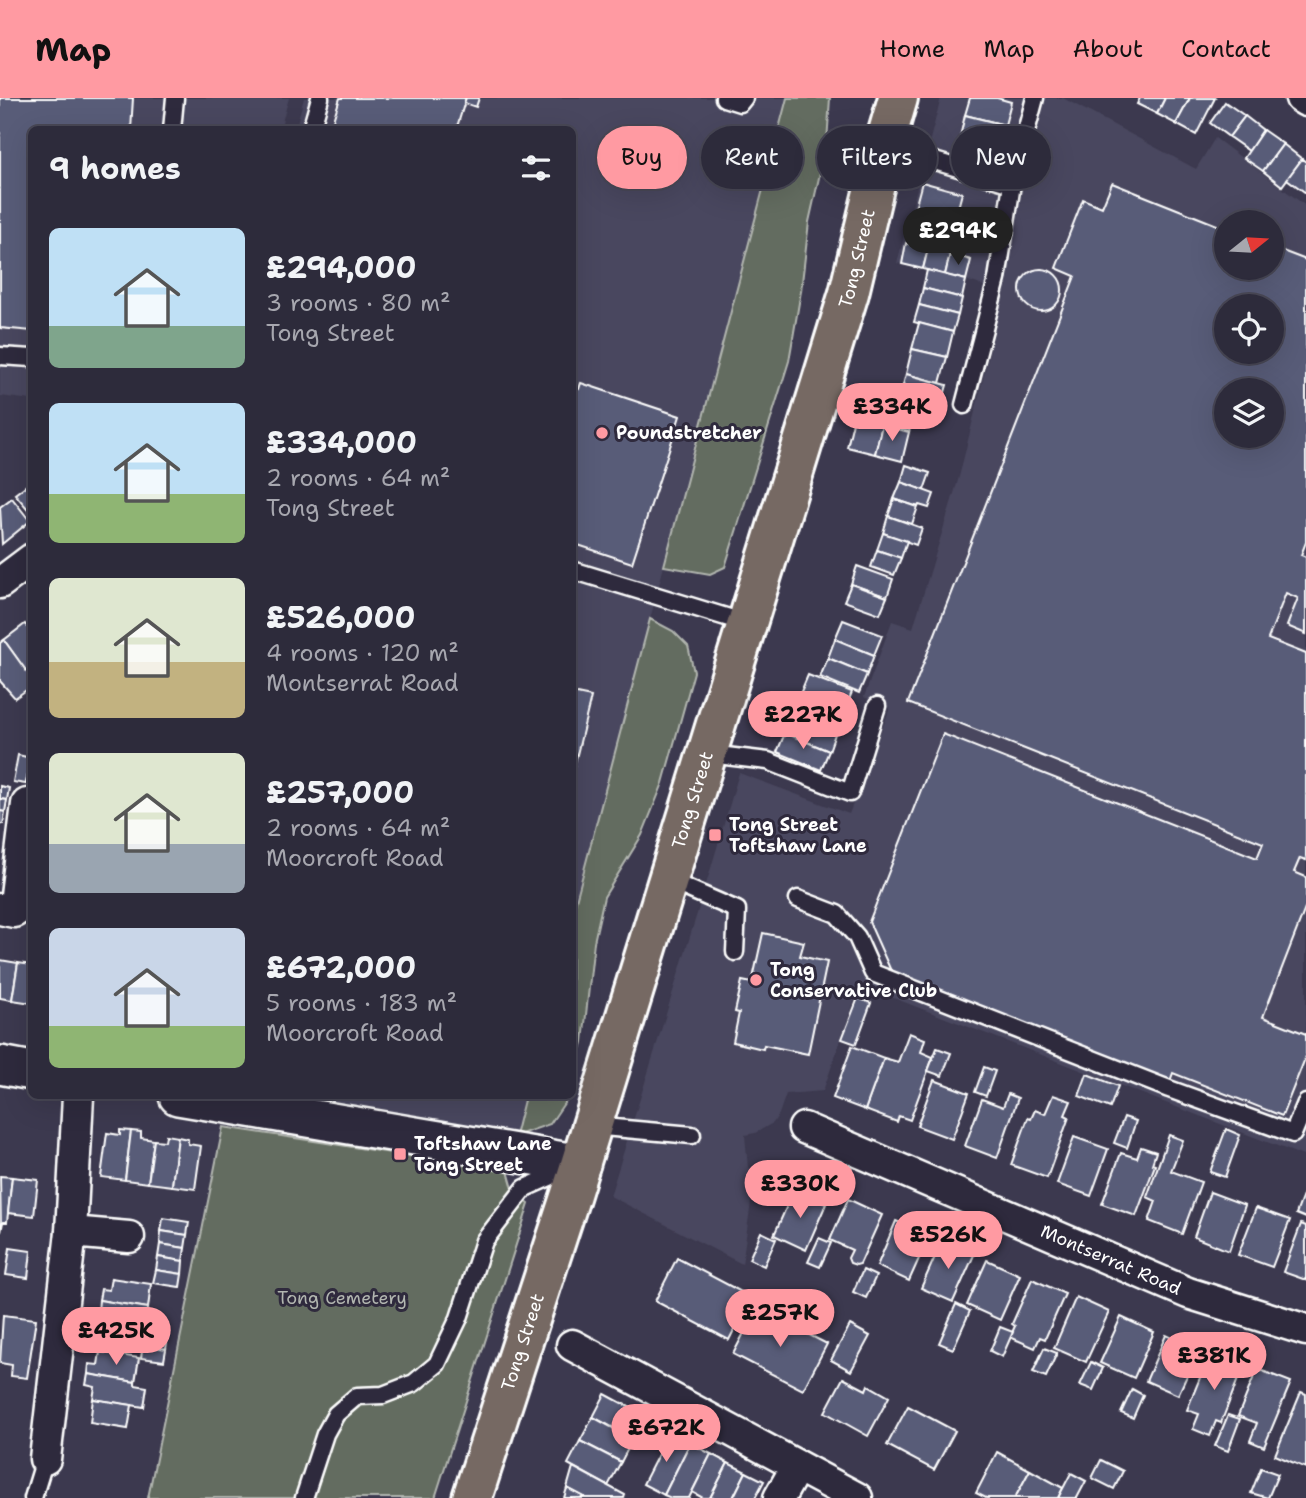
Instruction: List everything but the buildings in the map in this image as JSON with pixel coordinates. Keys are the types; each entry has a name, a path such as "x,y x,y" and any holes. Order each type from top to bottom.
{"highway":[{"path":"874,98 880,126"},
{"name":"Tong Street","path":"890,126 898,98"},
{"name":"Tong Street","path":"472,1498 581,1164 749,624 849,293 874,189"}],"street":[{"path":"1301,98 1306,101"},
{"path":"0,583 28,562"},
{"path":"0,909 14,912 27,804"},
{"path":"0,1065 28,1070"},
{"path":"45,1459 71,1232 78,1099"},
{"path":"196,1099 581,1164"},
{"name":"Montserrat Road","path":"804,1128 1188,1293 1306,1330"},
{"path":"71,1232 128,1237"},
{"path":"572,1345 857,1498"},
{"path":"779,1498 797,1466"}],"lane":[{"path":"172,126 175,98"},
{"path":"312,126 320,98"},
{"path":"1028,126 1035,98"},
{"path":"964,405 997,279 1011,189"},
{"path":"0,356 28,358"},
{"path":"576,571 749,624"},
{"path":"709,754 768,761 850,793 877,706"},
{"path":"668,880 737,911 735,952"},
{"path":"798,900 837,914 857,937 873,973 1169,1089 1293,1134 1306,1103"},
{"path":"592,1126 692,1135"},
{"path":"304,1498 325,1434 336,1414 357,1396 383,1395 415,1383 437,1364 459,1318 484,1241 525,1188 581,1164"},
{"path":"33,1498 45,1459"}],"shaded area":[{"path":"0,98 289,98 281,126 28,126 28,400 0,396"},
{"path":"304,98 787,98 780,126 701,126 701,189 763,189 576,901 576,126 296,126"},
{"path":"941,98 1063,98 1196,169 1215,138 1306,206 1306,1157 860,985 823,1091 786,1094 773,1123 755,1133 745,1135 748,1168 756,1168 742,1264 610,1196 739,773 849,814 890,708 864,697 892,621 913,628 959,477 1004,293 966,280 897,263 917,189 937,189 937,126 934,126"},
{"path":"323,1099 524,1099 515,1136"}],"green space":[{"path":"787,98 830,98 828,126 817,126 817,186 809,222 789,361 725,567 710,574 664,566 763,189 803,189 803,126 780,126"},
{"path":"650,619 673,631 688,646 694,672 663,783 642,835 604,897 594,942 583,1042 576,1067 576,901"},
{"path":"524,1099 567,1099 550,1124 515,1136"},
{"name":"Tong Cemetery","path":"223,1127 508,1171 514,1192 529,1204 435,1498 148,1498"}],"place":[{"name":"Poundstretcher","path":"602,433"},
{"name":"Tong Street Toftshaw Lane","path":"715,835"},
{"name":"Tong Conservative Club","path":"756,980"},
{"name":"Toftshaw Lane Tong Street","path":"400,1154"}]}
